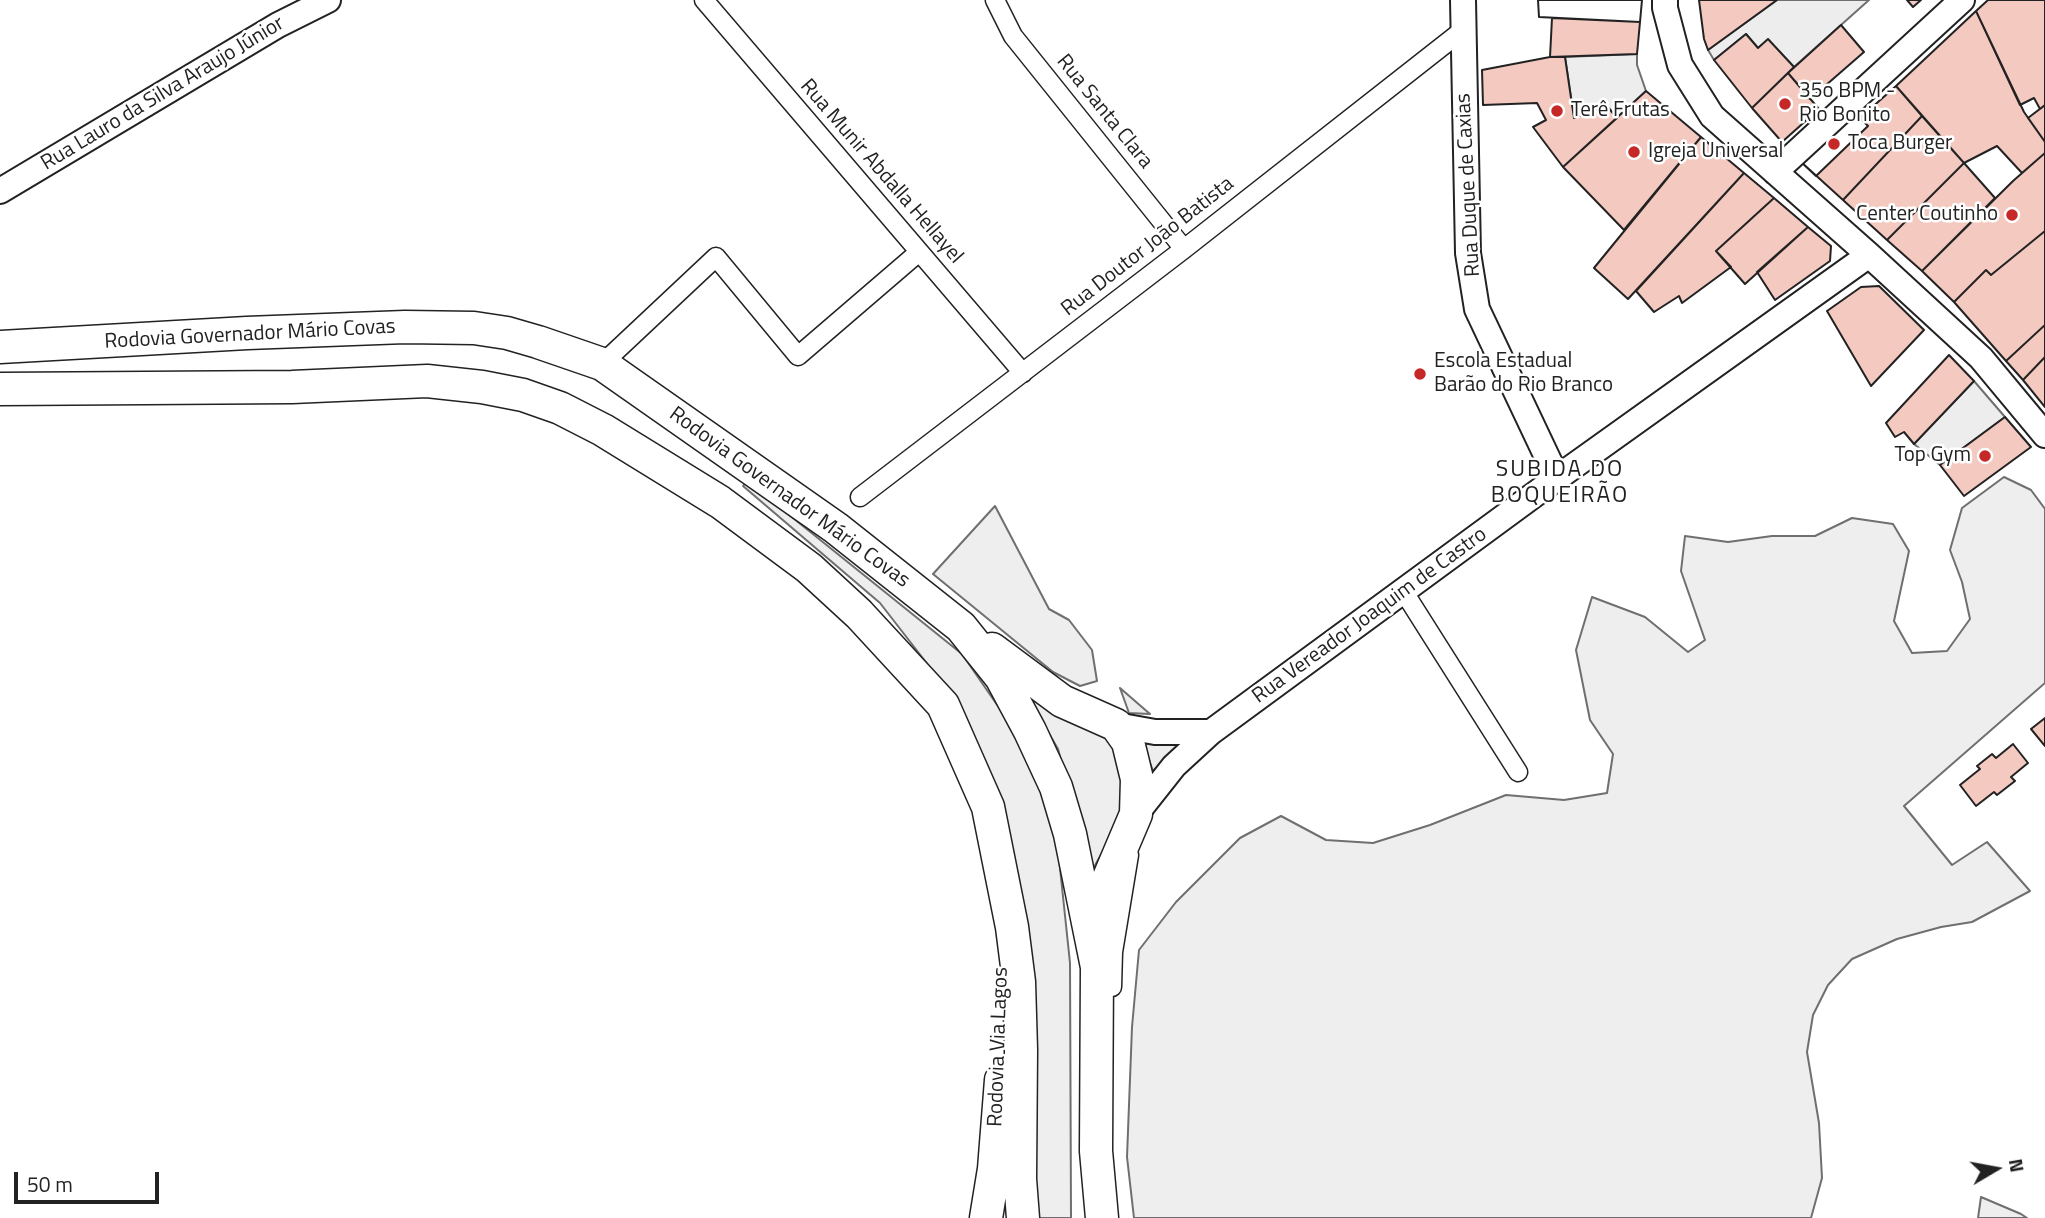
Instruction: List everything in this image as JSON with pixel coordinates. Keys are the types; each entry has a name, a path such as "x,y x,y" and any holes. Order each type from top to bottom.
{"highway":[{"name":"Rodovia Governador Mário Covas","path":"0,347 405,327 474,328 507,333 602,364 836,528 961,627 1001,677 1056,787 1070,834 1097,967 1096,1152 1102,1218"},
{"path":"0,336 247,333"},
{"path":"0,389 292,387 427,381 482,387 523,396 571,413 603,430 720,502 809,568 859,614 943,705 988,807 1013,927 1018,982 1021,1050 1020,1179 1023,1218"},
{"path":"961,627 1062,701 1116,724 1128,742 1137,779 1136,814 1102,894 1097,967"},
{"name":"Rodovia Via Lagos","path":"986,1218 994,1169 1000,1093 1002,875"},
{"path":"1087,1218 1096,1152"}],"main road":[{"name":"Rua Lauro da Silva Araujo Júnior","path":"0,191 278,25 328,0"},
{"name":"Rua Duque de Caxias","path":"1463,0 1468,253 1476,309 1557,478"},
{"path":"1665,0 1680,65 1712,116 1980,358 2045,435"},
{"path":"1775,172 1962,0"},
{"name":"Rua Vereador Joaquim de Castro","path":"1136,814 1174,766 1211,732 1557,478 1869,255"},
{"path":"1116,724 1155,732 1211,732"}],"street":[{"name":"Rua Munir Abdalla Hellayel","path":"704,0 1023,373"},
{"name":"Rua Santa Clara","path":"995,0 1013,36 1184,248"},
{"name":"Rua Doutor João Batista","path":"860,497 1463,30"},
{"path":"602,364 716,257 798,356 919,252"},
{"path":"1404,592 1518,772"},
{"path":"1115,1218 1106,1118 1113,952 1136,814"}],"shaded area":[{"path":"1777,0 1869,0 1794,67 1768,40 1758,48 1746,34 1714,60 1708,50"},
{"path":"1637,54 1637,65 1646,91 1617,118 1606,105 1574,118 1565,57"},
{"path":"1974,381 2005,417 1940,465 1914,444"},
{"path":"2004,477 2031,490 2045,509 2045,683 1904,806 1952,865 1987,842 2030,891 1972,922 1897,939 1852,959 1828,985 1813,1015 1807,1052 1819,1123 1822,1178 1811,1218 1134,1218 1127,1157 1132,1027 1139,950 1176,902 1240,838 1281,816 1326,840 1373,843 1430,825 1506,795 1564,800 1607,793 1613,754 1590,720 1576,650 1592,597 1645,617 1688,652 1705,640 1681,571 1685,536 1728,542 1772,536 1815,536 1852,518 1893,524 1909,551 1894,621 1912,653 1947,651 1970,619 1962,582 1950,550 1962,508"},
{"path":"747,481 962,654 1031,754 1058,849 1070,963 1071,1218 1036,1218 1021,934 953,697 880,603 743,486"},
{"path":"995,506 1049,609 1069,620 1092,650 1097,681 1080,686 1053,672 933,574"},
{"path":"1022,687 1107,737 1124,755 1124,813 1088,878 1080,830 1058,749"},
{"path":"1120,688 1150,714 1129,713"},
{"path":"1186,740 1153,771 1142,741"},
{"path":"1981,1197 2021,1214 2027,1218 1978,1218"}],"building":[{"path":"1538,0 1642,0 1640,22 1539,17"},
{"path":"1538,0 1642,0 1640,22 1539,17"},
{"path":"1699,0 1777,0 1708,50"},
{"path":"1907,0 1921,0 1913,7"},
{"path":"1988,0 2045,0 2045,105 2040,109 2034,98 2020,105 1976,11"},
{"path":"1976,11 2024,112 2045,142 2045,153 2022,173 1997,146 1964,163 1896,86"},
{"path":"1552,18 1640,22 1637,54 1550,57"},
{"path":"1841,25 1864,52 1810,99 1788,73"},
{"path":"1746,34 1758,48 1768,39 1794,67 1752,108 1714,60"},
{"name":"Terê Frutas","path":"1550,57 1565,57 1574,118 1606,105 1617,118 1563,167 1533,127 1546,120 1537,103 1483,105 1482,70"},
{"name":"35o BPM - Rio Bonito","path":"1788,73 1819,109 1782,142 1752,108"},
{"path":"1896,86 1922,116 1843,200 1800,161 1852,110 1860,118"},
{"name":"Igreja Universal","path":"1646,91 1701,137 1624,230 1563,167"},
{"path":"2045,105 2045,142 2028,118"},
{"name":"Toca Burger","path":"1852,110 1868,126 1816,176 1800,161"},
{"path":"1922,116 1964,163 1887,240 1843,200"},
{"path":"1701,137 1744,173 1628,299 1594,268"},
{"name":"Center Coutinho","path":"2045,153 2045,231 1991,275 1986,270 1954,302 1922,271"},
{"path":"1964,163 1995,198 1922,271 1887,240"},
{"path":"1744,173 1774,198 1716,251 1731,267 1682,303 1679,296 1654,312 1636,291"},
{"path":"1774,198 1808,227 1745,284 1716,251"},
{"path":"1808,227 1831,246 1830,261 1775,300 1757,272"},
{"path":"2045,231 2045,325 2006,361 1954,302 1986,270 1991,275"},
{"path":"1879,286 1924,330 1871,386 1827,311 1861,287"},
{"path":"2045,325 2045,357 2023,380 2006,361"},
{"path":"1949,355 1974,381 1914,444 1904,432 1895,437 1886,423"},
{"path":"2045,357 2045,407 2023,380"},
{"name":"Top Gym","path":"2005,417 2031,447 1964,496 1940,465"},
{"path":"2045,718 2045,746 2031,729"},
{"path":"2013,744 2028,763 2011,777 2015,781 1976,806 1960,785 1980,769 1977,766 1992,754 1996,758"}],"place":[{"name":"35o BPM - Rio Bonito","path":"1785,104"},
{"name":"Terê Frutas","path":"1557,111"},
{"name":"Toca Burger","path":"1834,144"},
{"name":"Igreja Universal","path":"1634,152"},
{"name":"Center Coutinho","path":"2012,215"},
{"name":"Escola Estadual Barão do Rio Branco","path":"1420,374"},
{"name":"Top Gym","path":"1985,456"}],"district":[{"name":"SUBIDA DO BOQUEIRÃO","path":"1560,483"}]}
